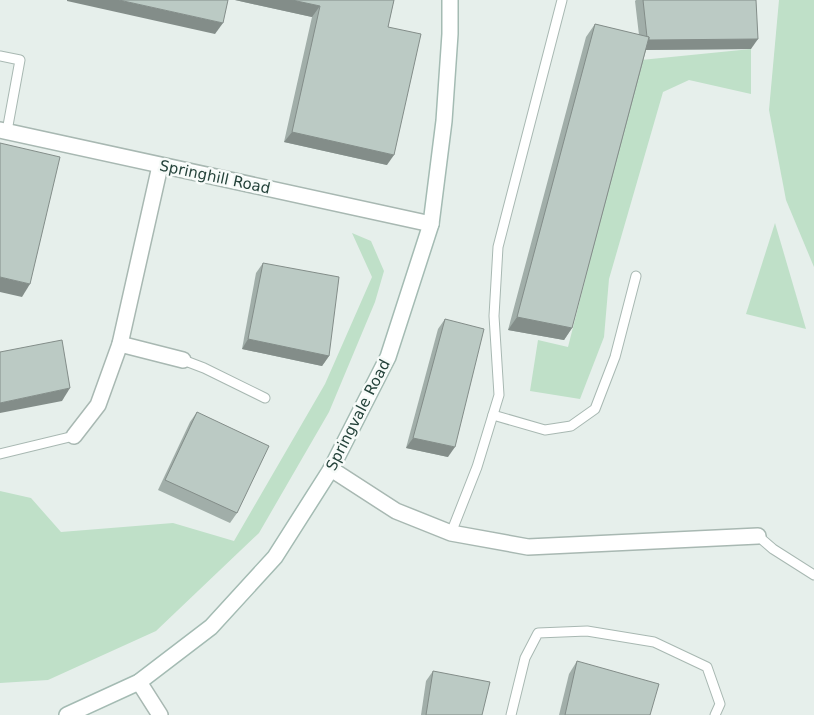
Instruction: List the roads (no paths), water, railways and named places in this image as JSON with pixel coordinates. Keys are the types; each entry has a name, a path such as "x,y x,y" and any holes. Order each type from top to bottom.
{"street":[{"name":"Springvale Road","path":"67,715 139,682 211,627 275,557 331,469 388,357 431,224 444,121 450,34 450,0"},
{"name":"Springhill Road","path":"3,131 431,224"},
{"path":"74,436 98,405 120,344 160,166"},
{"path":"120,344 183,360"},
{"path":"331,469 396,511 451,533 528,547 758,536"},
{"path":"139,682 160,715"}],"lane":[{"path":"451,533 477,467 499,395 494,316 498,247 562,0"},
{"path":"0,56 20,60 3,131"},
{"path":"493,415 545,430 571,426 594,409 615,357 636,276"},
{"path":"183,360 204,368 264,398"},
{"path":"0,454 74,436"},
{"path":"758,536 814,575"},
{"path":"511,715 525,658 538,633 587,631 654,642 707,666 720,704 715,715"}]}
